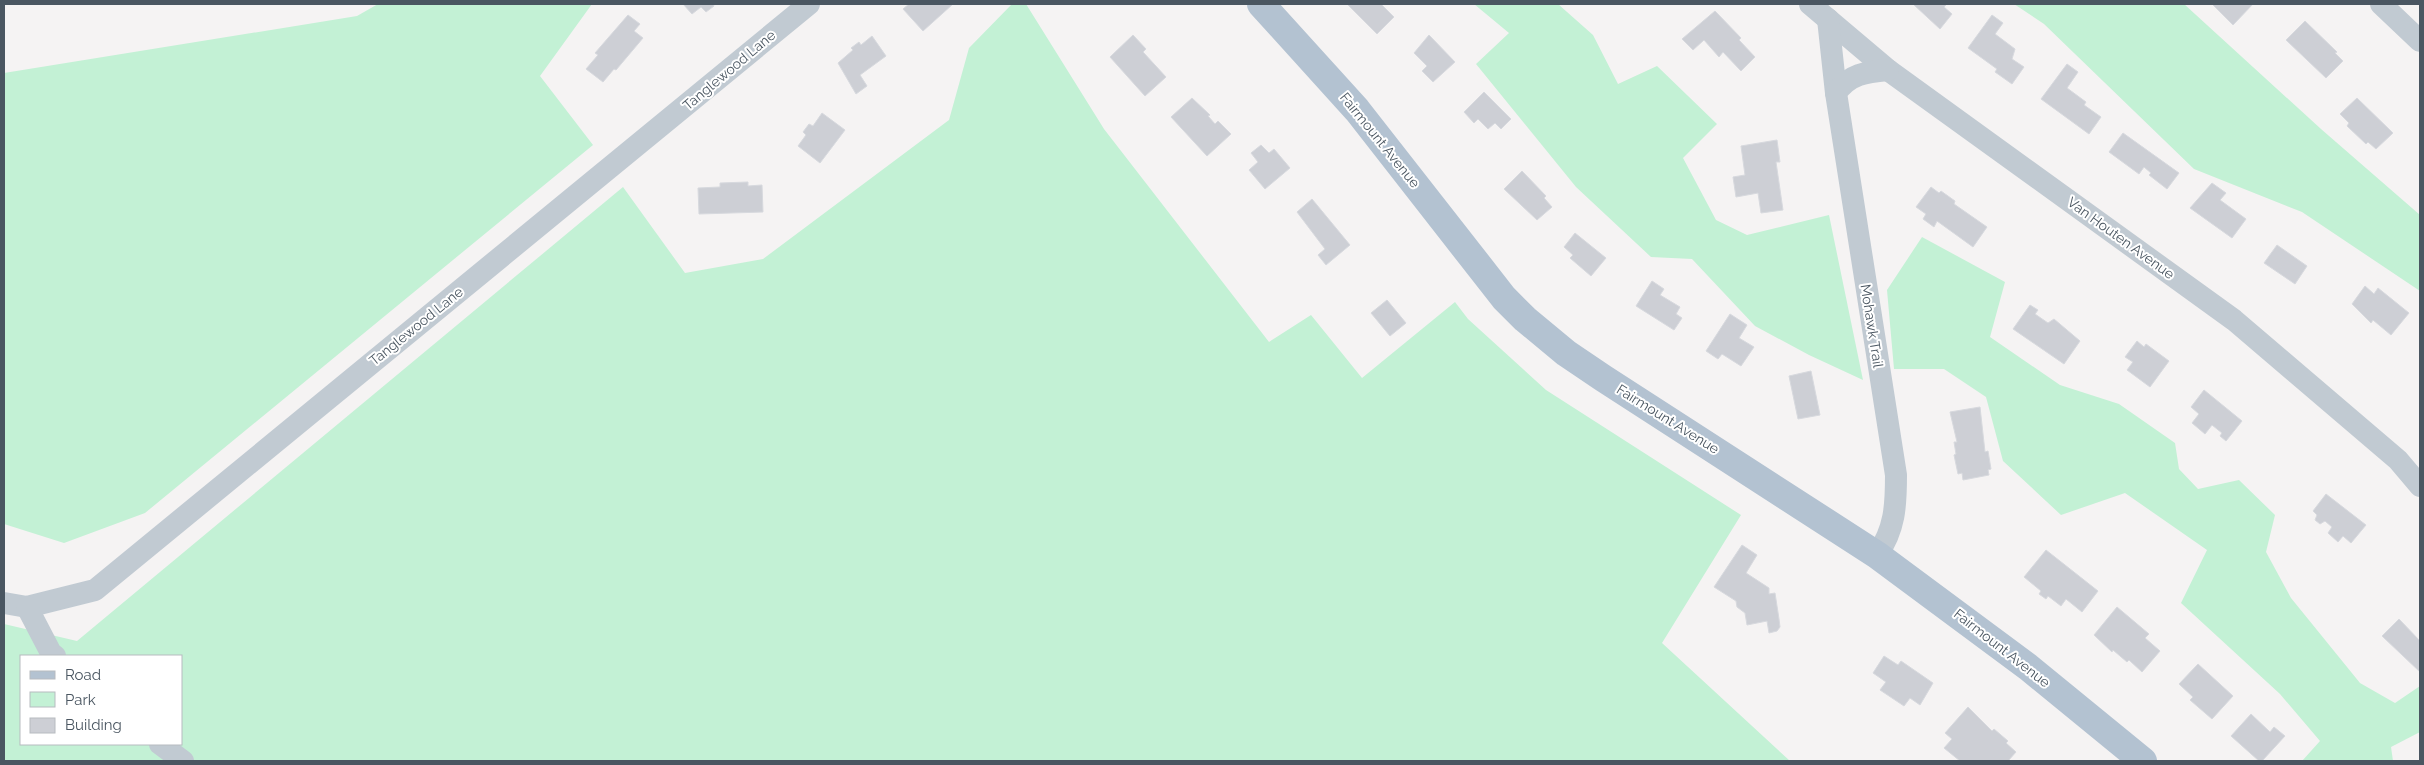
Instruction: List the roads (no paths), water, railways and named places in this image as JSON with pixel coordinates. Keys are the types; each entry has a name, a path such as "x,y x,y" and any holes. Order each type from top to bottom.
{"main road":[{"name":"Fairmount Avenue","path":"1261,4 1358,110 1486,277 1525,319 1566,353 1603,378 1877,554 2028,667 2144,761"}],"street":[{"name":"Tanglewood Lane","path":"4,603 27,607 95,590 809,4"},
{"name":"Van Houten Avenue","path":"1810,4 1888,70 2234,320 2398,460 2420,486"},
{"path":"2381,4 2420,41"},
{"name":"Mohawk Trail","path":"1828,19 1836,93 1896,475 1893,523 1886,541 1877,554"},
{"path":"1836,93 1854,76 1888,70"},
{"path":"27,607 53,655"},
{"path":"161,745 183,761"}]}
